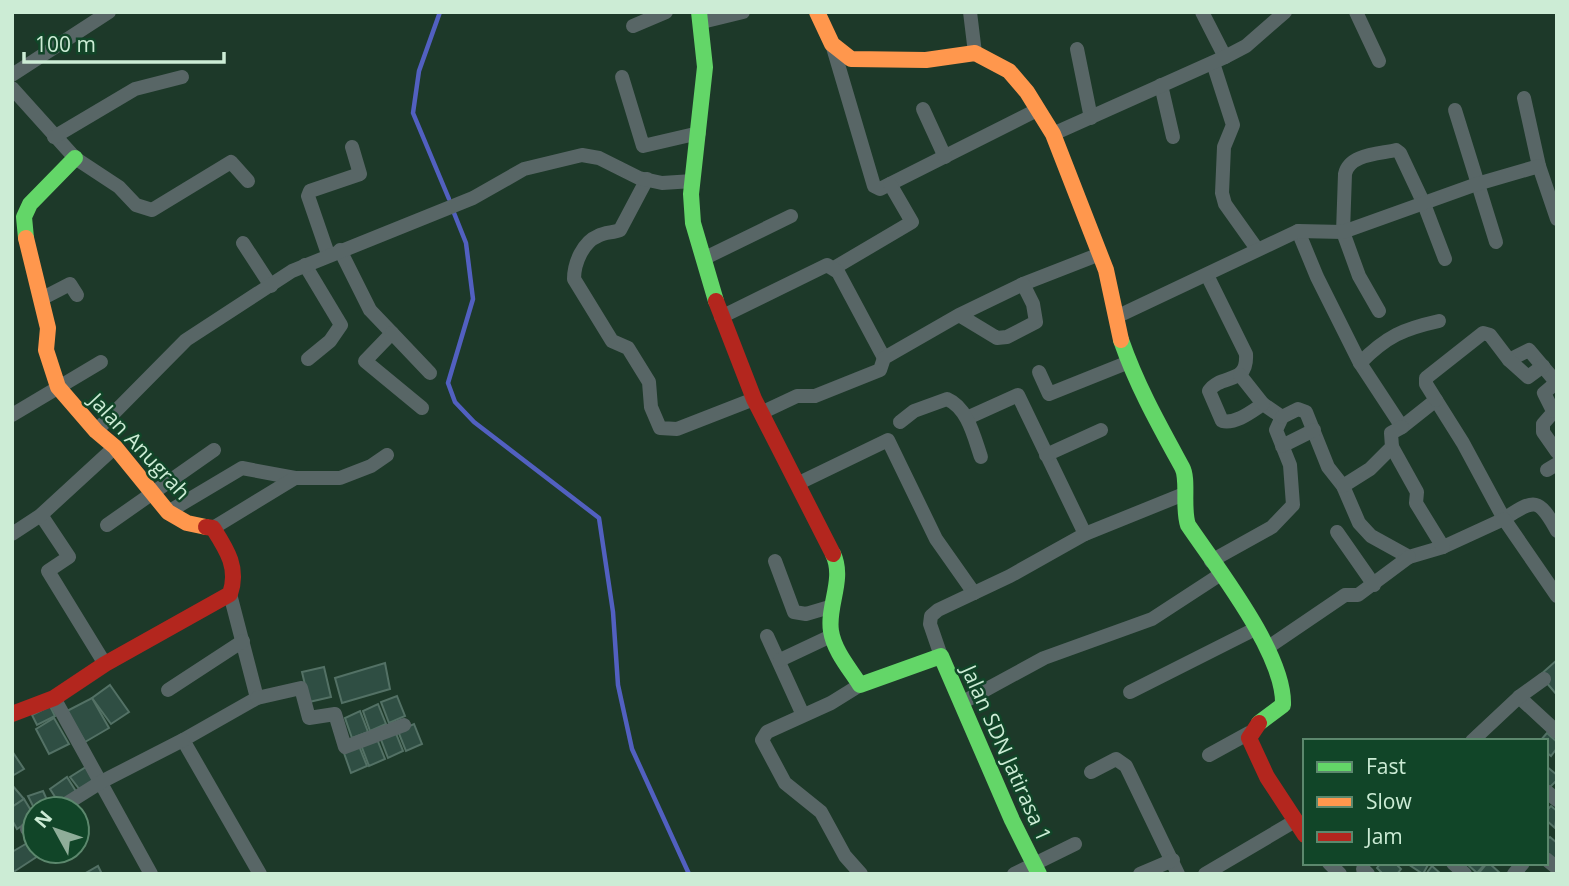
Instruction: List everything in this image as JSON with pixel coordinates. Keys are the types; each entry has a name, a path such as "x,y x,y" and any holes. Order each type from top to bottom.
{"street":[{"path":"12,75 109,12"},
{"path":"633,26 666,12"},
{"path":"743,12 701,17 705,67 693,181 693,223 721,317 757,406 799,483 835,559 840,578 833,606 831,636 860,685 767,732 762,740 785,783 821,813 845,856 861,874"},
{"path":"817,12 832,44 874,186 880,189 1037,110"},
{"path":"970,12 975,53"},
{"path":"1202,12 1219,60 1233,125 1224,147 1222,193 1225,204 1257,249"},
{"path":"1053,134 1246,46 1285,12"},
{"path":"1356,12 1378,61"},
{"path":"832,44 851,59 926,60 975,53 1009,71 1053,134 1106,270 1129,362 1145,401 1184,469 1183,511 1188,526 1267,649 1285,701 1250,733 1209,755"},
{"path":"1077,49 1091,118"},
{"path":"54,137 135,89 182,77"},
{"path":"622,77 643,146 699,133"},
{"path":"1161,85 1173,137"},
{"path":"12,88 75,158 119,187 136,205 152,210 231,162 248,181"},
{"path":"1524,98 1539,166 1557,219"},
{"path":"923,109 945,156"},
{"path":"1455,110 1496,242"},
{"path":"352,147 360,174 310,191 308,196 334,252 346,267 370,310 430,373"},
{"path":"1379,311 1359,276 1343,232 1345,174 1347,166 1353,160 1396,150 1400,153 1424,204 1444,259"},
{"path":"96,431 186,340 305,265 473,198 524,169 582,155 599,158 662,183 693,181"},
{"name":"Jalan Anugrah","path":"75,158 30,204 24,218 27,256 48,328 46,349 58,387 96,431 115,447 168,512 187,523 213,528"},
{"path":"1116,317 1298,231 1343,232 1477,184 1539,166"},
{"path":"647,179 620,230 598,236 586,246 577,262 574,279 612,341 628,348 649,382 651,407 660,428 677,429 796,396 816,396 850,384 880,370 884,358 960,314 1023,284 1100,254"},
{"path":"834,268 912,222 890,184"},
{"path":"705,258 791,216"},
{"path":"1298,231 1317,277 1360,363 1402,428"},
{"path":"243,243 271,286"},
{"path":"305,265 341,325 330,341 308,359"},
{"path":"721,317 827,265 834,268 884,358"},
{"path":"1206,275 1246,354 1247,363 1240,375 1213,386 1209,391 1222,421 1228,423 1263,404"},
{"path":"41,299 70,284 77,295"},
{"path":"960,314 997,338 1007,337 1036,322 1023,284"},
{"path":"1360,363 1381,342 1406,328 1439,321"},
{"path":"392,333 359,356 422,408"},
{"path":"1544,366 1528,377 1508,360 1490,335 1483,333 1426,378 1426,384 1463,443 1504,519 1557,596"},
{"path":"1508,360 1530,350 1557,382 1544,393 1555,409 1543,424 1544,432 1557,452"},
{"path":"12,415 101,362"},
{"path":"1034,400 1129,362"},
{"path":"1039,372 1049,394"},
{"path":"1240,375 1263,404 1282,417"},
{"path":"967,418 1017,395 1085,534"},
{"path":"900,422 914,411 947,398 955,402 967,418 981,457"},
{"path":"1436,400 1402,428 1391,433 1392,447 1417,492 1416,503 1443,547"},
{"path":"965,701 1044,658 1152,619 1216,567 1272,527 1293,505 1290,465 1276,430 1282,417 1302,410 1314,430 1328,467 1343,485 1359,523 1371,536 1409,557"},
{"path":"1046,455 1101,430"},
{"path":"1282,446 1314,430"},
{"path":"799,483 888,440 936,539 974,593"},
{"path":"12,534 41,515 115,447"},
{"path":"1343,485 1370,469 1392,447"},
{"path":"107,525 214,450"},
{"path":"168,512 242,468 295,478 340,478 371,466 387,455"},
{"path":"12,714 54,698 105,664 230,594 236,581 235,564 213,528 295,478"},
{"path":"941,656 930,624 931,616 1085,534 1184,494"},
{"path":"1544,508 1557,499"},
{"path":"1267,649 1345,595 1358,595 1409,557 1443,547 1504,519 1527,504 1544,508 1557,531"},
{"path":"41,515 69,557 48,570 105,664"},
{"path":"1337,532 1374,584"},
{"path":"775,561 794,612 806,614 833,606"},
{"path":"230,594 257,698"},
{"path":"1130,692 1255,629"},
{"path":"766,636 780,660 803,715"},
{"path":"780,660 831,636"},
{"path":"167,690 243,641"},
{"name":"Jalan SDN Jatirasa 1","path":"860,685 941,656 965,701 1003,800 1036,869"},
{"path":"1480,738 1519,697 1544,679"},
{"path":"80,795 257,698 302,688 309,718 335,715 345,747 404,725"},
{"path":"1519,697 1557,732"},
{"path":"54,698 151,874"},
{"path":"1250,733 1250,743 1303,832"},
{"path":"183,740 260,874"},
{"path":"1091,772 1112,760 1126,766 1176,867 1140,874"},
{"path":"1205,874 1295,821"},
{"path":"1014,874 1036,869 1075,844"}],"building":[{"path":"1557,660 1557,695 1540,675"},
{"path":"385,663 390,689 342,703 335,678"},
{"path":"324,667 331,697 309,702 302,672"},
{"path":"110,685 129,712 111,724 92,698"},
{"path":"397,696 405,716 389,723 381,702"},
{"path":"92,698 109,728 85,742 67,711"},
{"path":"378,704 386,724 370,731 363,711"},
{"path":"50,706 55,716 37,725 32,715"},
{"path":"360,711 368,732 352,738 345,718"},
{"path":"54,718 69,744 49,754 36,729"},
{"path":"414,724 422,744 406,751 398,731"},
{"path":"395,731 403,751 388,758 380,737"},
{"path":"1547,733 1557,742 1557,748 1551,756 1548,754 1548,739 1542,739"},
{"path":"377,739 385,759 369,766 361,745"},
{"path":"359,746 367,766 351,773 344,753"},
{"path":"12,751 24,769 12,776"},
{"path":"86,767 94,782 80,790 70,777"},
{"path":"1548,768 1557,775 1557,780 1548,789"},
{"path":"67,777 77,793 54,795 50,789"},
{"path":"12,785 21,796 21,801 12,807"},
{"path":"21,801 21,826 17,829 12,820 12,807"},
{"path":"1551,806 1557,811 1555,828 1548,822 1548,809"},
{"path":"1550,837 1557,843 1557,856 1553,861 1548,857"},
{"path":"21,847 21,865 24,865 12,873 12,852"},
{"path":"1379,865 1397,865 1401,869 1397,874 1383,874 1377,868"},
{"path":"1410,865 1428,865 1423,874"},
{"path":"1468,865 1484,865 1477,873"},
{"path":"1485,865 1491,865 1501,874 1478,874"},
{"path":"98,866 102,874 84,874"},
{"path":"1432,866 1441,874 1426,874"}],"waterway":[{"path":"440,12 419,71 413,113 449,199"},
{"path":"454,213 466,243 473,299 448,383 455,402 474,422 599,518 613,612 618,685 632,749 689,874"}],"traffic: fast":[{"path":"699,12 705,67 691,194 693,223 716,301"},
{"path":"26,238 24,217 30,204 75,158"},
{"path":"1121,340 1141,389 1184,472 1188,525 1247,612 1273,661 1281,684 1283,705 1259,723"},
{"path":"833,554 837,583 830,622 835,646 843,660 860,685 941,656 1012,820 1039,874"}],"traffic: slow":[{"path":"817,12 832,44 851,59 926,60 975,53 1009,71 1027,92 1053,134 1106,270 1121,340"},
{"path":"26,238 48,328 46,350 58,387 96,431 115,447 168,512 187,523 206,527"}],"traffic: jam":[{"path":"716,301 754,399 833,554"},
{"path":"12,714 54,698 105,664 230,594 233,576 230,560 213,528 206,527"},
{"path":"1259,723 1249,738 1267,777 1303,832"}]}
